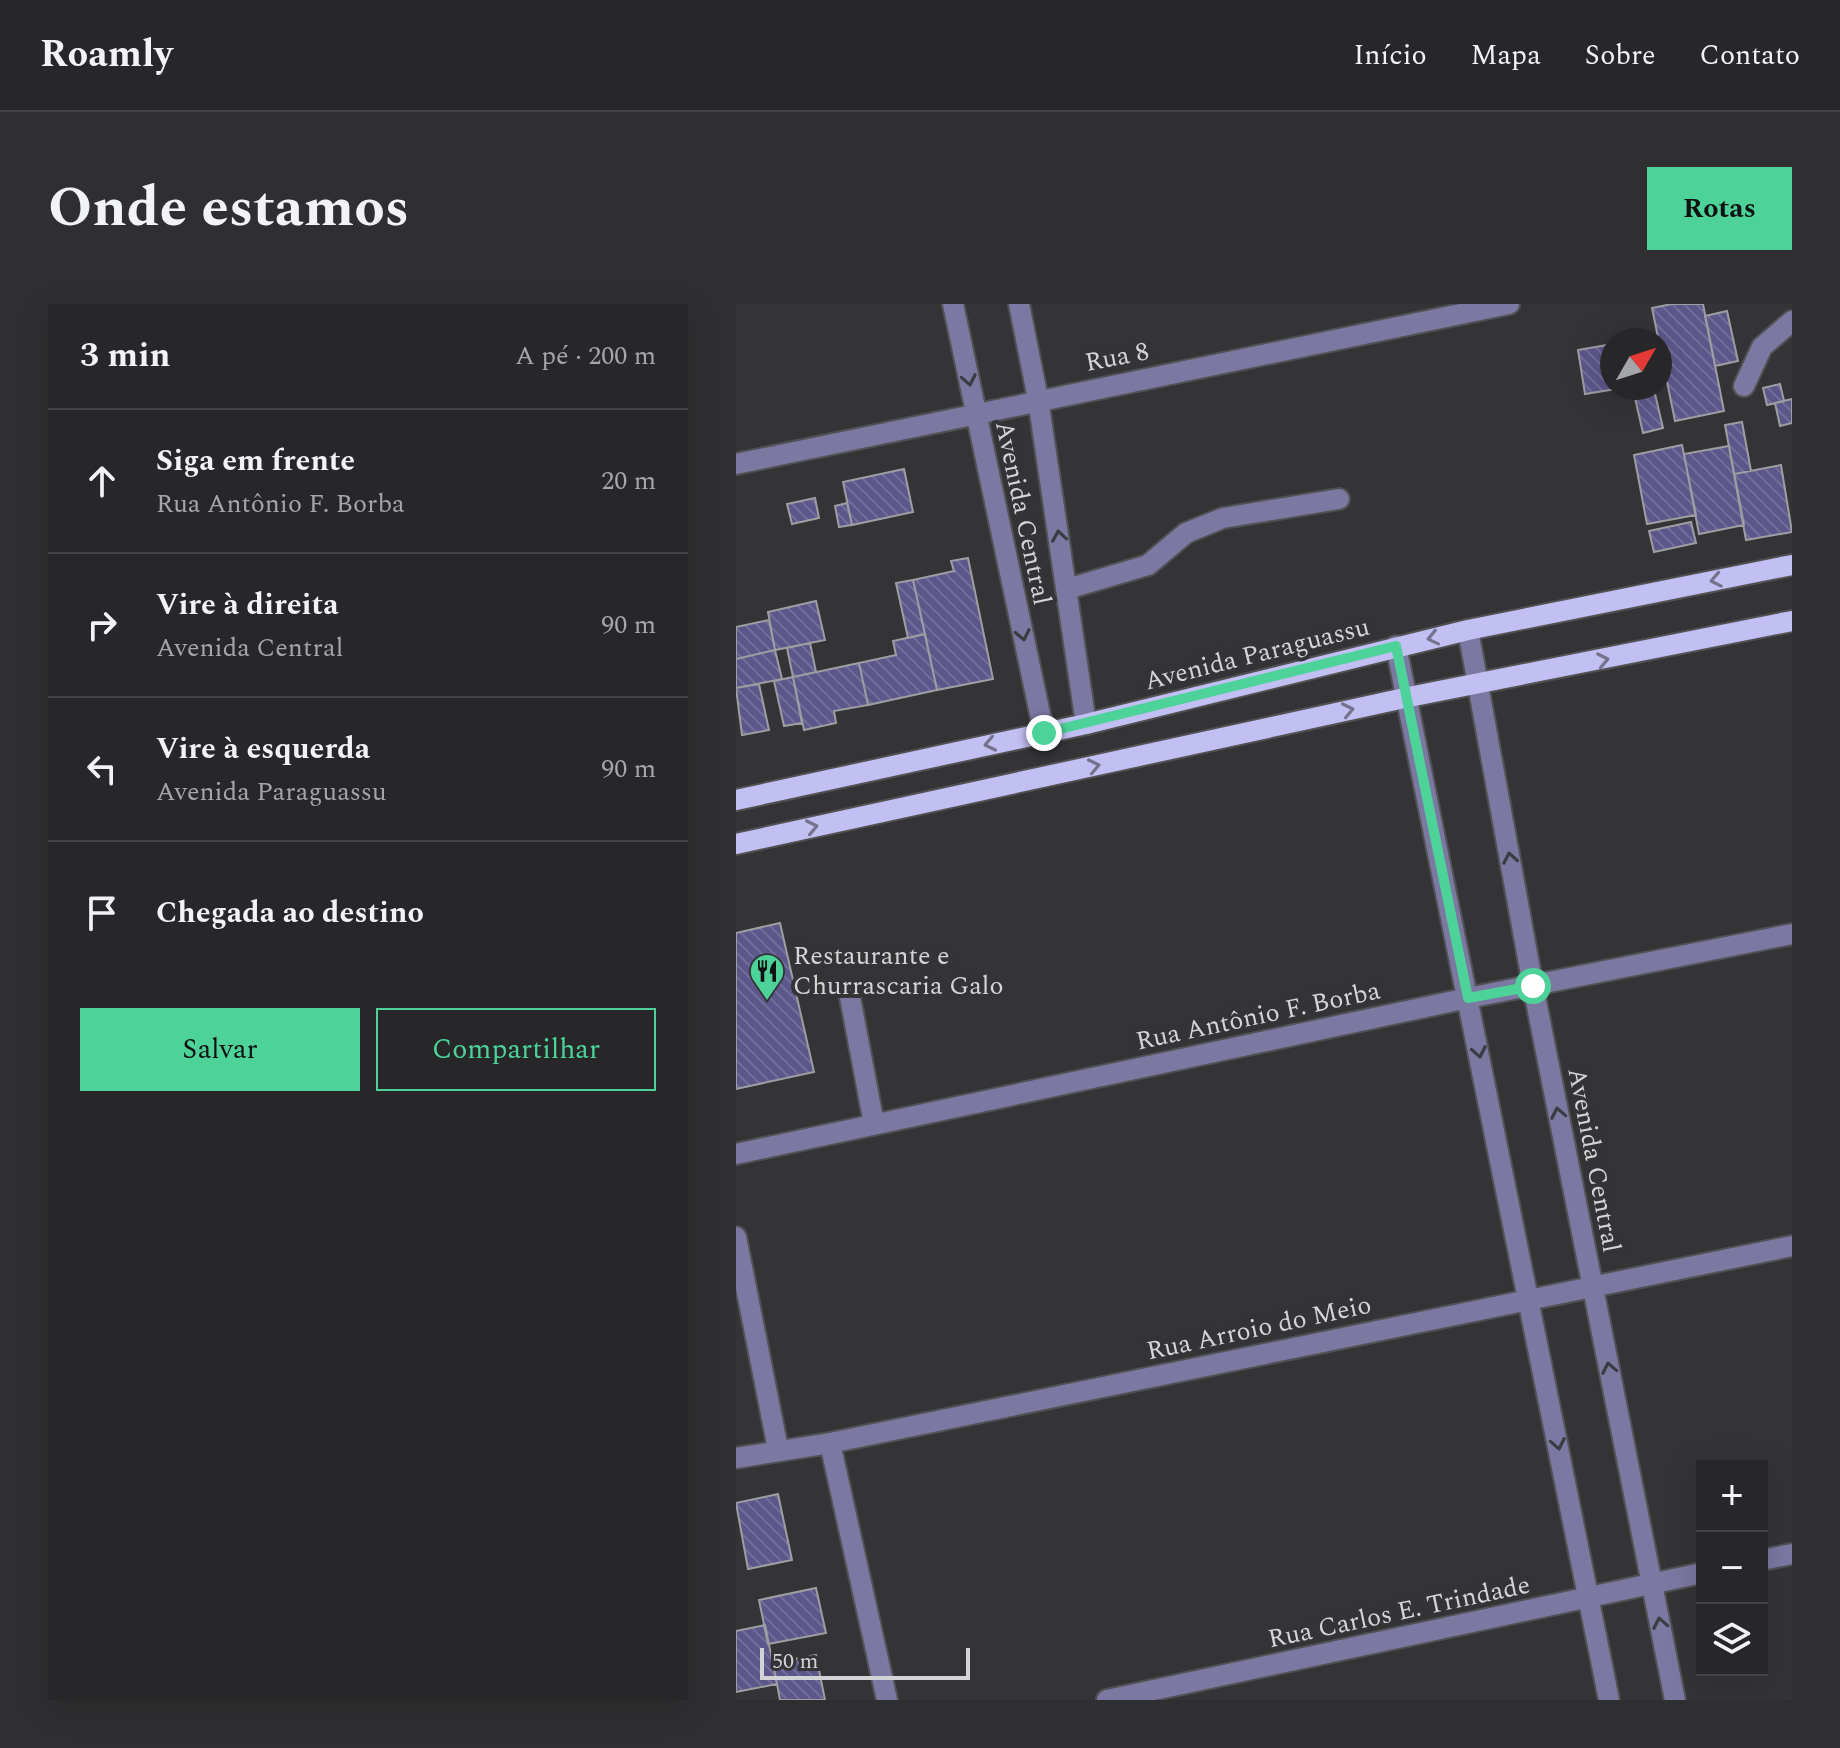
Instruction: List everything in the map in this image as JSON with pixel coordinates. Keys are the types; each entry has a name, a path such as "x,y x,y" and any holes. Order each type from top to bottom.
{"main road":[{"name":"Avenida Paraguassu","path":"736,800 1086,724 1396,646 1792,565"},
{"path":"736,844 1409,697 1792,621"}],"street":[{"name":"Avenida Central","path":"953,304 1044,733"},
{"name":"Avenida Central","path":"1019,304 1038,399 1086,724"},
{"name":"Rua 8","path":"736,464 1038,399 1509,304"},
{"path":"1744,386 1762,347 1792,321"},
{"path":"1067,589 1148,565 1186,533 1223,518 1339,499"},
{"name":"Avenida Central","path":"1468,630 1533,986 1675,1700"},
{"path":"1396,646 1409,697 1609,1700"},
{"name":"Rua Antônio F. Borba","path":"736,1154 1468,998 1792,934"},
{"path":"849,992 874,1124"},
{"path":"736,1237 778,1449"},
{"name":"Rua Arroio do Meio","path":"736,1458 830,1443 1792,1246"},
{"path":"830,1443 887,1700"},
{"path":"1768,1559 1792,1554"},
{"name":"Rua Carlos E. Trindade","path":"1107,1700 1696,1574"}],"building":[{"path":"1672,304 1703,304 1724,411 1675,421 1671,400 1672,328 1656,328 1652,308"},
{"path":"1727,311 1738,361 1715,366 1705,316"},
{"path":"1600,346 1600,392 1585,394 1578,350"},
{"path":"1780,384 1784,401 1767,405 1763,388"},
{"path":"1792,399 1792,423 1780,426 1775,403"},
{"path":"1635,400 1656,400 1663,428 1643,433"},
{"path":"1742,422 1751,471 1734,474 1725,425"},
{"path":"1682,445 1696,515 1647,524 1634,455"},
{"path":"1729,446 1744,525 1699,534 1684,454"},
{"path":"1781,465 1792,532 1746,540 1734,474"},
{"path":"904,469 913,512 852,525 843,482"},
{"path":"815,498 819,518 792,524 787,504"},
{"path":"847,503 852,525 839,527 835,506"},
{"path":"1691,522 1696,543 1654,552 1649,531"},
{"path":"968,558 993,679 937,690 913,580 954,571 951,561"},
{"path":"913,580 925,634 908,638 896,583"},
{"path":"816,601 825,640 775,650 768,612"},
{"path":"769,620 775,650 736,659 736,627"},
{"path":"925,634 937,690 868,705 859,663 896,655 893,641"},
{"path":"810,643 816,672 793,677 787,648"},
{"path":"775,650 782,679 736,688 736,659"},
{"path":"859,663 868,705 834,711 836,723 804,730 793,677"},
{"path":"793,677 802,723 784,726 774,681"},
{"path":"759,684 769,730 742,735 736,688"},
{"name":"Restaurante e Churrascaria Galo","path":"780,923 814,1072 736,1089 736,933"},
{"path":"778,1494 792,1560 748,1569 736,1503"},
{"path":"816,1588 826,1633 768,1644 759,1600"},
{"path":"765,1625 777,1684 736,1692 736,1631"},
{"path":"816,1655 825,1700 780,1700 773,1663"}],"place":[{"name":"Restaurante e Churrascaria Galo","path":"767,1002"}],"route":[{"path":"1044,733 1396,646 1409,697 1468,998 1533,986"}]}
